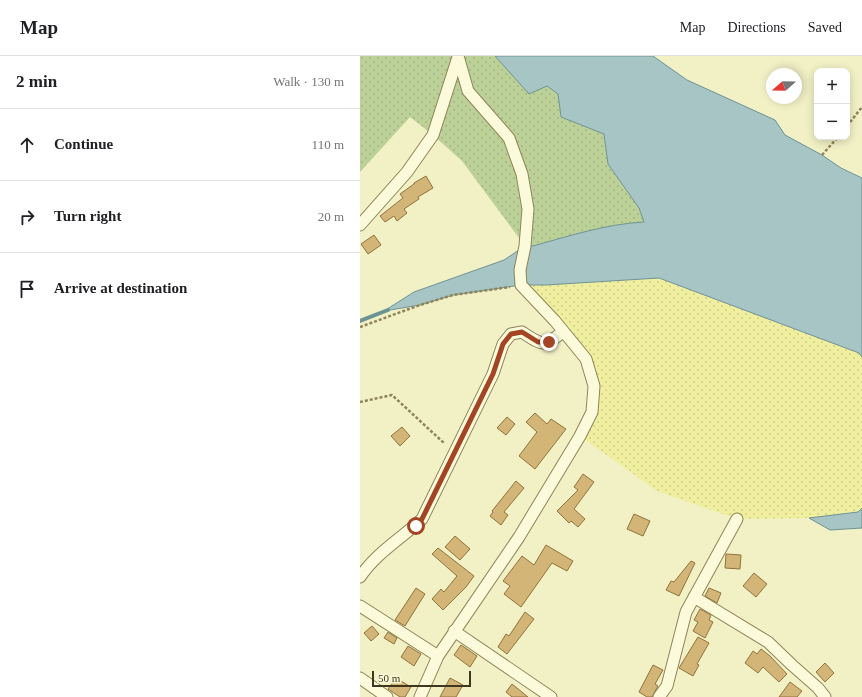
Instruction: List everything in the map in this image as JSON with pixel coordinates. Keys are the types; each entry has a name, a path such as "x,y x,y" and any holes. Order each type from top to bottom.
{"street":[{"path":"360,225 407,172 433,135 458,56"},
{"path":"420,697 438,656 519,537 580,436 592,412 594,386 586,359 521,285 520,270 525,246 528,210 522,174 509,138 468,91 458,56"},
{"path":"360,577 384,550 409,532 422,519 493,374 503,344 511,334 522,332 538,342 549,342 563,332"},
{"path":"659,697 667,686 686,612 737,519"},
{"path":"694,597 768,642 818,688 825,697"},
{"path":"360,606 438,656"},
{"path":"454,631 551,697"},
{"path":"360,678 387,697"}],"path":[{"path":"850,122 862,107"},
{"path":"822,155 835,140"},
{"path":"360,327 420,305 453,295 521,285"},
{"path":"360,402 392,395 454,452"}],"green space":[{"path":"360,56 495,56 529,93 547,86 558,94 561,117 604,134 608,164 639,208 644,222 616,225 533,246 525,246 462,161 410,117 360,172"}],"sand":[{"path":"659,278 860,353 862,357 862,508 858,512 809,518 737,519 657,491 580,436 592,412 587,363 521,285 546,285"}],"water":[{"path":"495,56 653,56 687,80 775,120 785,135 822,155 841,168 862,178 862,357 859,353 659,278 546,285 521,285 453,295 420,305 384,311 414,292 504,260 525,246 533,246 616,225 644,222 639,208 608,164 604,134 561,117 558,94 547,86 529,94"},
{"path":"862,508 862,528 830,530 809,518 858,512"}],"building":[{"path":"426,176 433,188 418,197 419,199 404,209 407,213 397,221 394,216 385,222 380,216 403,198 400,194"},
{"path":"374,235 381,245 368,254 361,244"},
{"path":"535,413 547,424 551,419 566,429 535,469 519,456 537,432 526,422"},
{"path":"507,417 515,424 506,435 497,428"},
{"path":"402,427 410,436 400,446 391,436"},
{"path":"583,474 594,482 574,509 585,519 578,527 571,521 569,523 557,511 578,490 574,487"},
{"path":"516,481 524,488 504,512 508,515 501,525 490,516 493,512 492,511"},
{"path":"634,514 650,521 643,536 627,529"},
{"path":"455,536 470,549 460,560 445,547"},
{"path":"546,545 573,561 567,571 552,563 521,607 504,594 510,586 503,581 522,556 534,565"},
{"path":"438,548 474,576 466,587 443,610 432,599 441,589 444,592 457,576 432,554"},
{"path":"726,554 741,555 740,569 725,568"},
{"path":"691,561 695,563 679,596 666,590 671,581 674,582"},
{"path":"754,573 767,584 756,597 743,586"},
{"path":"416,588 425,594 405,626 395,620"},
{"path":"709,588 721,593 717,603 705,596"},
{"path":"700,609 711,615 709,620 713,622 705,638 693,631 698,622 694,620"},
{"path":"525,612 534,619 507,654 498,647 506,634 509,636"},
{"path":"372,626 379,634 371,641 364,633"},
{"path":"388,632 397,638 394,644 384,638"},
{"path":"698,637 709,643 697,664 699,665 693,676 679,668"},
{"path":"461,645 477,656 470,667 454,655"},
{"path":"408,646 421,654 414,666 401,657"},
{"path":"761,649 787,674 779,682 763,667 758,673 745,663 753,651 757,654"},
{"path":"825,663 834,673 825,682 816,672"},
{"path":"653,665 663,670 655,684 658,686 652,697 647,697 639,692"},
{"path":"396,678 411,687 405,697 400,697 388,689"},
{"path":"450,678 463,685 456,697 440,697"},
{"path":"790,682 802,691 797,697 779,697"},
{"path":"512,684 528,697 512,697 506,692"}],"waterway":[{"path":"360,321 388,310"}],"route":[{"path":"416,526 422,519 493,374 503,344 511,334 522,332 538,342 549,342"}]}
